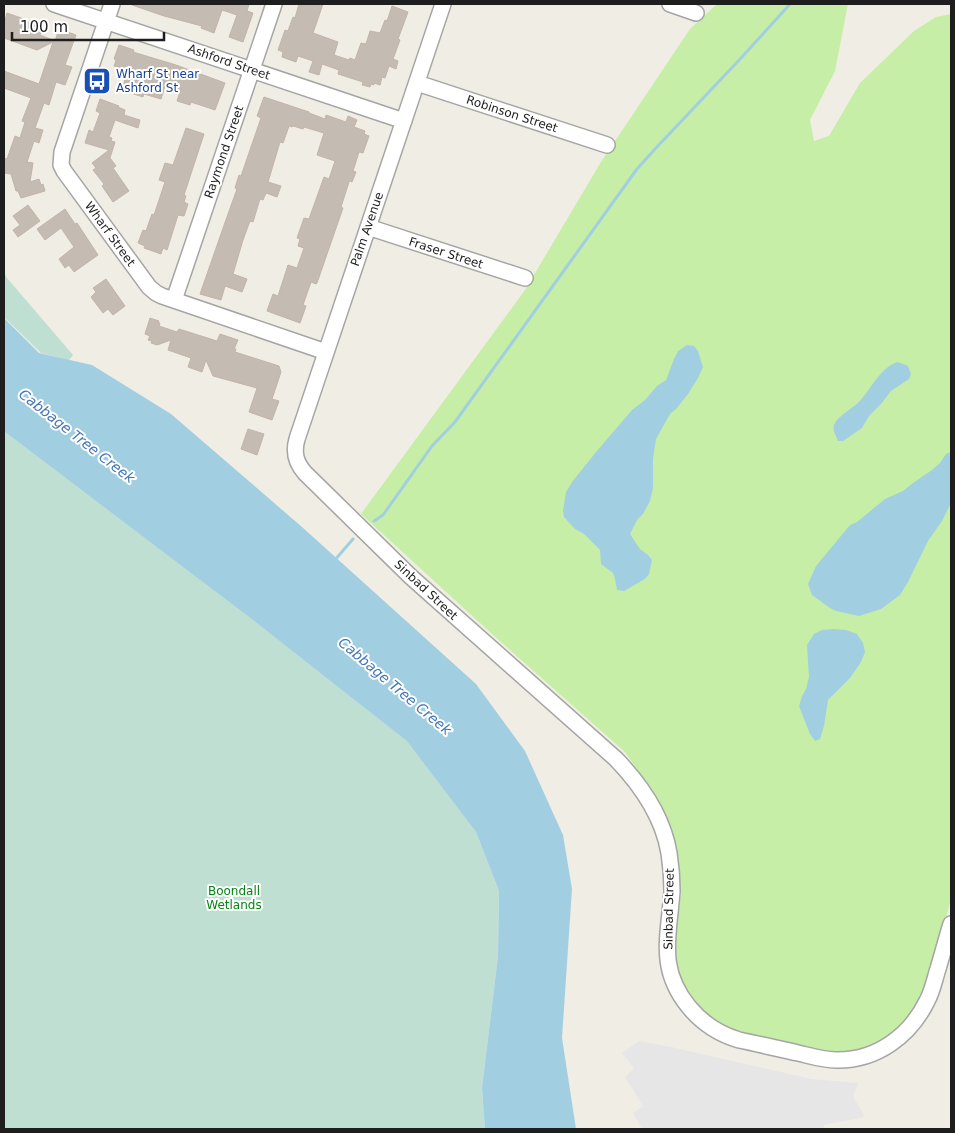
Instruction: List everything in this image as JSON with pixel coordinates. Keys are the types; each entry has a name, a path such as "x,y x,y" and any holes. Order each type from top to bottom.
{"street":[{"name":"Ashford Street","path":"54,4 404,121"},
{"name":"Wharf Street","path":"112,4 62,152 61,165 64,171 156,293 326,352"},
{"name":"Raymond Street","path":"174,300 274,4"},
{"name":"Palm Avenue","path":"295,455 297,439 443,4"},
{"path":"670,4 696,13"},
{"name":"Robinson Street","path":"417,83 606,145"},
{"name":"Fraser Street","path":"368,227 525,278"},
{"name":"Sinbad Street","path":"295,455 298,464 305,474 411,578 616,759 635,780 662,827 668,852 672,881 667,941 669,968 672,979 691,1010 709,1026 739,1040 829,1060 846,1060 877,1052 899,1039 923,1010 932,988 951,924"}],"green space":[{"path":"717,4 848,4 835,71 810,120 814,141 829,136 860,83 914,31 936,17 951,14 951,899 934,963 923,995 912,1017 890,1038 865,1049 839,1054 817,1053 759,1039 728,1029 711,1021 681,987 674,945 681,893 673,831 648,785 625,752 361,514 525,290 601,162 690,29"},
{"path":"4,272 7,278 73,355 69,360 41,353 4,317"},
{"name":"Boondall Wetlands","path":"4,429 408,741 476,832 499,891 498,956 482,1088 485,1129 4,1129"}],"shaded area":[{"path":"639,1041 811,1079 858,1083 853,1096 865,1117 823,1125 825,1129 642,1129 633,1113 643,1106 625,1077 634,1068 622,1053"}],"water":[{"name":"Cabbage Tree Creek","path":"4,318 39,353 92,365 171,414 302,527 476,684 525,751 563,835 572,889 562,1038 576,1129 485,1129 482,1088 498,956 499,891 476,832 407,741 249,617 4,431"},
{"path":"687,345 694,346 698,351 703,367 688,394 670,414 656,439 653,459 653,488 650,501 630,534 640,549 652,560 649,574 645,579 624,591 617,590 613,573 601,564 600,550 564,517 566,492 596,452 632,410 666,380 678,351"},
{"path":"898,362 908,366 911,374 909,379 891,391 869,416 862,428 843,441 838,441 834,430 836,421 858,403 881,373 892,364"},
{"path":"951,452 951,503 942,521 928,541 900,595 881,609 859,616 836,611 812,595 808,584 816,566 850,525 857,522 885,499 903,491 932,470 946,454"},
{"path":"822,630 846,630 857,634 863,643 865,652 861,662 850,678 828,700 820,739 815,741 810,734 799,706 809,677 807,645 814,634"}],"building":[{"path":"132,4 249,4 247,11 253,13 243,42 229,37 237,15 222,10 214,33 201,28 202,26 164,16"},
{"path":"299,4 323,4 313,33 338,42 334,55 349,60 350,58 355,60 361,43 366,44 370,31 380,33 385,20 387,21 392,6 408,12 393,59 398,61 396,69 389,66 385,78 382,77 380,85 374,83 370,87 362,85 363,82 338,74 339,70 322,64 319,75 309,72 313,61 298,56 296,62 282,57 283,52 278,50 285,30 288,31 293,17 295,18"},
{"path":"7,13 38,26 36,31 41,32 40,35 55,41 59,29 76,35 65,65 72,67 65,85 56,82 49,105 44,103 35,128 43,130 39,143 34,141 27,162 33,163 30,182 39,179 45,191 21,198 18,191 16,191 11,174 4,173 4,158 7,159 15,136 20,138 25,122 22,121 31,98 4,88 4,71 39,84 53,42 37,50 4,38 4,24"},
{"path":"119,45 134,50 133,52 225,83 215,110 191,102 190,105 177,101 180,92 165,86 161,99 144,94 143,97 122,90 127,72 119,70 120,68 114,66 116,60 114,59"},
{"path":"264,97 325,119 326,115 346,122 348,116 357,120 354,127 365,131 364,134 369,136 363,153 359,152 353,171 356,172 352,182 349,182 341,207 343,208 317,283 311,282 303,305 306,306 300,323 267,311 273,294 278,296 288,265 297,268 304,248 298,246 300,239 297,238 304,218 309,219 324,177 329,179 335,161 317,155 324,133 304,127 303,129 289,126 283,143 280,142 268,182 281,186 277,197 266,193 263,200 260,199 253,222 250,221 233,274 247,279 242,292 225,286 221,300 200,294 237,189 235,188 239,175 241,176 261,118 257,116"},
{"path":"100,99 125,110 124,115 140,120 138,128 115,120 109,137 112,138 111,141 115,142 110,158 116,166 113,168 129,191 113,202 102,186 104,184 93,170 96,168 92,163 109,150 85,143 89,130 93,132 100,113 96,111"},
{"path":"186,128 204,134 184,195 186,196 184,202 188,204 184,216 178,215 167,250 163,248 161,254 144,248 145,246 138,243 143,230 146,231 152,214 154,215 165,182 159,180 165,163 173,165"},
{"path":"28,205 40,221 18,237 13,230 20,225 13,216"},
{"path":"65,209 75,224 77,223 98,255 74,272 69,265 65,268 59,259 74,247 61,228 45,240 37,229"},
{"path":"106,279 125,306 113,315 108,309 103,313 91,297 96,292 93,288"},
{"path":"150,318 159,321 159,326 177,332 179,329 217,341 220,334 238,340 234,349 236,349 235,352 279,366 281,372 272,399 279,401 272,420 249,412 257,388 213,376 206,360 202,372 188,367 191,358 168,350 171,340 157,345 151,343 152,341 148,340 150,336 145,334"},
{"path":"248,429 264,434 257,455 241,449"}],"waterway":[{"path":"374,521 383,515 432,446 455,422 637,169 790,4"},
{"path":"334,561 353,539"}],"place":[{"name":"Wharf St near Ashford St","path":"97,81"}]}
